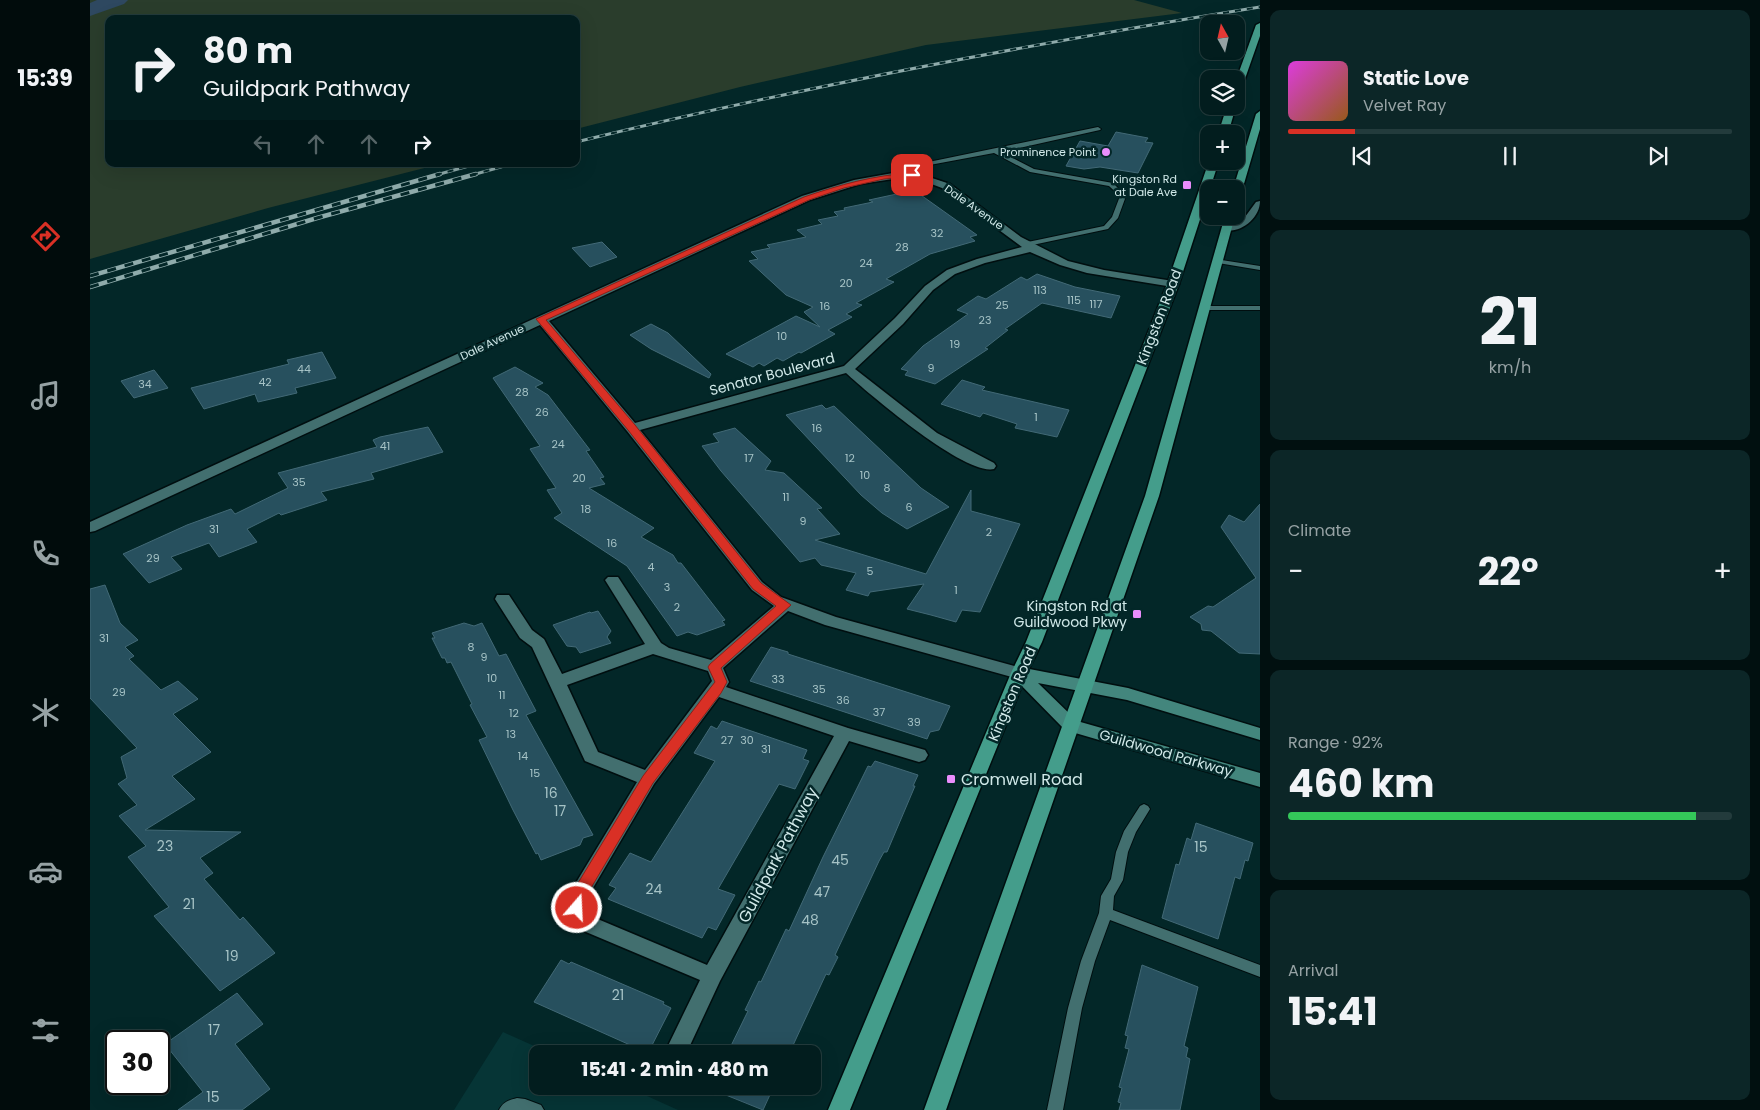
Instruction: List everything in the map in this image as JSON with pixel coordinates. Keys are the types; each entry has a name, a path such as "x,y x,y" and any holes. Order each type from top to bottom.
{"main road":[{"path":"1244,70 1260,25"},
{"path":"1240,180 1260,114"},
{"name":"Kingston Road","path":"839,1110 1019,674 1034,642 1173,284 1211,170"},
{"path":"935,1110 1152,496 1227,225"}],"street":[{"name":"Dale Avenue","path":"90,528 806,198 842,186 884,177 912,175 931,179 946,186 1029,246 1063,263 1106,274 1173,284"},
{"path":"1245,220 1249,219 1260,204"},
{"name":"Senator Boulevard","path":"632,428 848,369 899,321 929,288 951,272 1029,246"},
{"path":"541,319 632,428 757,586 775,601 831,621 1019,674 1128,694 1260,734"},
{"path":"848,369 931,436 967,457 989,466"},
{"path":"613,580 655,647 662,652 714,667 721,682 648,780 581,892 577,908 583,920 593,926 712,976"},
{"path":"503,599 526,634 538,643 591,756 648,780"},
{"path":"714,667 785,605"},
{"path":"557,682 655,647"},
{"path":"1019,674 1071,726"},
{"path":"716,690 844,733 920,755"},
{"name":"Guildwood Parkway","path":"1071,726 1260,780"},
{"name":"Guildpark Pathway","path":"679,1045 712,976 844,733"}],"lane":[{"path":"912,175 916,166 1098,130"},
{"path":"995,151 1032,171 1111,184 1123,196 1115,218 1106,228 1029,246"},
{"path":"1218,261 1260,268"},
{"path":"1205,308 1260,308"},
{"path":"1055,1110 1080,989 1096,934 1106,913 1108,896 1117,880 1127,838 1144,809"},
{"path":"1106,913 1260,970"},
{"path":"507,1110 511,1107 524,1105 536,1110"}],"shaded area":[{"path":"503,1032 532,1045 529,1045 529,1095 645,1095 678,1110 454,1110"}],"green space":[{"path":"90,0 1134,0 1182,13 926,45 740,87 580,128 580,15 105,15 105,167 428,167 268,208 90,259"}],"building":[{"name":"Prominence Point","path":"1116,132 1148,138 1145,142 1153,143 1138,173 1100,167 1084,169 1066,166 1080,141 1108,146"},
{"path":"906,192 910,195 918,193 977,235 970,237 975,241 930,254 886,279 894,282 856,303 862,305 846,314 852,317 828,330 835,334 801,353 799,352 783,361 777,358 764,366 759,363 753,367 726,354 796,316 820,327 804,312 813,307 786,295 749,261 758,259 751,252 770,248 767,245 806,237 797,230 822,224 818,220 838,216 834,212 845,210 844,208"},
{"path":"602,242 617,257 590,267 572,248"},
{"path":"1037,274 1075,287 1120,296 1111,318 1042,303 1005,329 1008,330 985,348 988,349 935,384 905,375 908,371 901,369 923,346 968,314 957,310 978,296 986,299 1021,277 1027,280"},
{"path":"651,324 668,333 711,374 709,378 651,349 630,335"},
{"path":"322,352 336,378 295,388 297,393 258,402 255,394 204,409 191,388 289,364 287,360"},
{"path":"515,367 543,383 535,387 548,395 590,450 586,451 604,477 600,478 605,484 589,488 654,528 641,537 673,555 678,563 681,563 725,620 722,621 725,625 697,635 688,632 677,636 627,566 554,518 562,513 547,490 556,488 530,449 540,446 493,378"},
{"path":"154,370 168,388 134,398 121,381"},
{"path":"962,380 985,387 982,390 1069,410 1057,437 1015,428 1017,424 983,413 980,417 941,404"},
{"path":"822,405 826,409 834,406 921,488 949,507 907,529 882,513 861,495 786,415"},
{"path":"428,427 443,452 371,473 374,479 321,492 327,500 281,515 279,513 247,529 257,542 219,557 209,543 171,557 182,569 149,583 123,554 187,525 231,509 235,514 288,488 278,473 377,447 373,440 380,437"},
{"path":"735,428 771,461 765,470 784,473 822,508 817,509 840,534 815,540 926,574 971,490 971,511 1020,524 980,612 962,610 956,622 907,609 924,584 870,592 868,596 846,590 856,573 821,565 815,558 800,562 721,471 702,446 719,442 713,434"},
{"path":"1260,504 1260,654 1239,653 1211,631 1202,630 1201,624 1190,617 1208,606 1213,607 1256,578 1221,527 1229,515 1244,522"},
{"path":"105,585 120,623 138,640 125,647 134,656 129,659 161,690 178,681 198,699 173,714 211,752 172,776 195,799 145,830 241,832 200,858 213,873 204,879 240,920 243,917 275,953 220,991 154,916 169,907 128,857 146,846 119,816 137,805 118,784 127,778 121,757 137,748 90,698 90,589"},
{"path":"598,611 611,631 607,637 611,643 580,653 576,647 567,646 553,625 590,612"},
{"path":"464,623 474,626 482,623 499,656 506,654 536,711 526,715 593,835 583,838 580,845 541,860 513,810 479,740 487,737 470,705 472,704 451,662 447,663 445,658 442,658 432,638 435,638 432,633"},
{"path":"771,647 950,706 939,730 930,732 927,739 750,681"},
{"path":"722,721 807,750 803,759 809,761 795,789 779,784 718,889 735,895 716,930 708,927 702,938 608,899 616,888 609,885 630,853 651,862 715,761 694,753 711,726 717,729"},
{"path":"875,761 918,775 887,852 884,852 879,861 835,955 838,957 829,975 826,974 793,1045 731,1045 748,1011 745,1010 759,981 761,982 786,929 789,931 868,766 871,767"},
{"path":"1196,823 1253,843 1248,861 1245,860 1240,879 1235,877 1218,939 1162,918 1176,864 1179,865 1187,838 1191,840"},
{"path":"561,960 569,964 571,962 664,1002 663,1004 671,1008 652,1045 630,1045 534,1002"},
{"path":"1142,965 1198,987 1184,1046 1188,1048 1186,1057 1190,1059 1180,1110 1119,1110 1121,1103 1118,1102 1122,1088 1119,1087 1129,1049 1125,1048 1128,1036 1125,1035"},
{"path":"237,993 263,1024 235,1044 270,1089 242,1110 178,1110 203,1092 170,1050 170,1040"},
{"path":"726,1095 770,1095 763,1110"}],"waterway":[{"path":"90,10 117,0"}],"railway":[{"path":"580,141 746,103 1002,51 1260,7"},
{"path":"436,175 465,167"},
{"path":"472,175 501,167"},
{"path":"90,276 440,174"},
{"path":"90,287 317,218 476,174"}],"place":[{"name":"Prominence Point","path":"1106,152"},
{"name":"Kingston Rd at Dale Ave","path":"1187,185"},
{"name":"Kingston Rd at Guildwood Pkwy","path":"1137,614"},
{"name":"Cromwell Road","path":"951,779"}],"route":[{"path":"577,908 581,892 648,780 721,682 714,667 785,605 775,601 757,586 729,548 632,428 541,319 806,198 842,186 884,177 912,175"}]}
